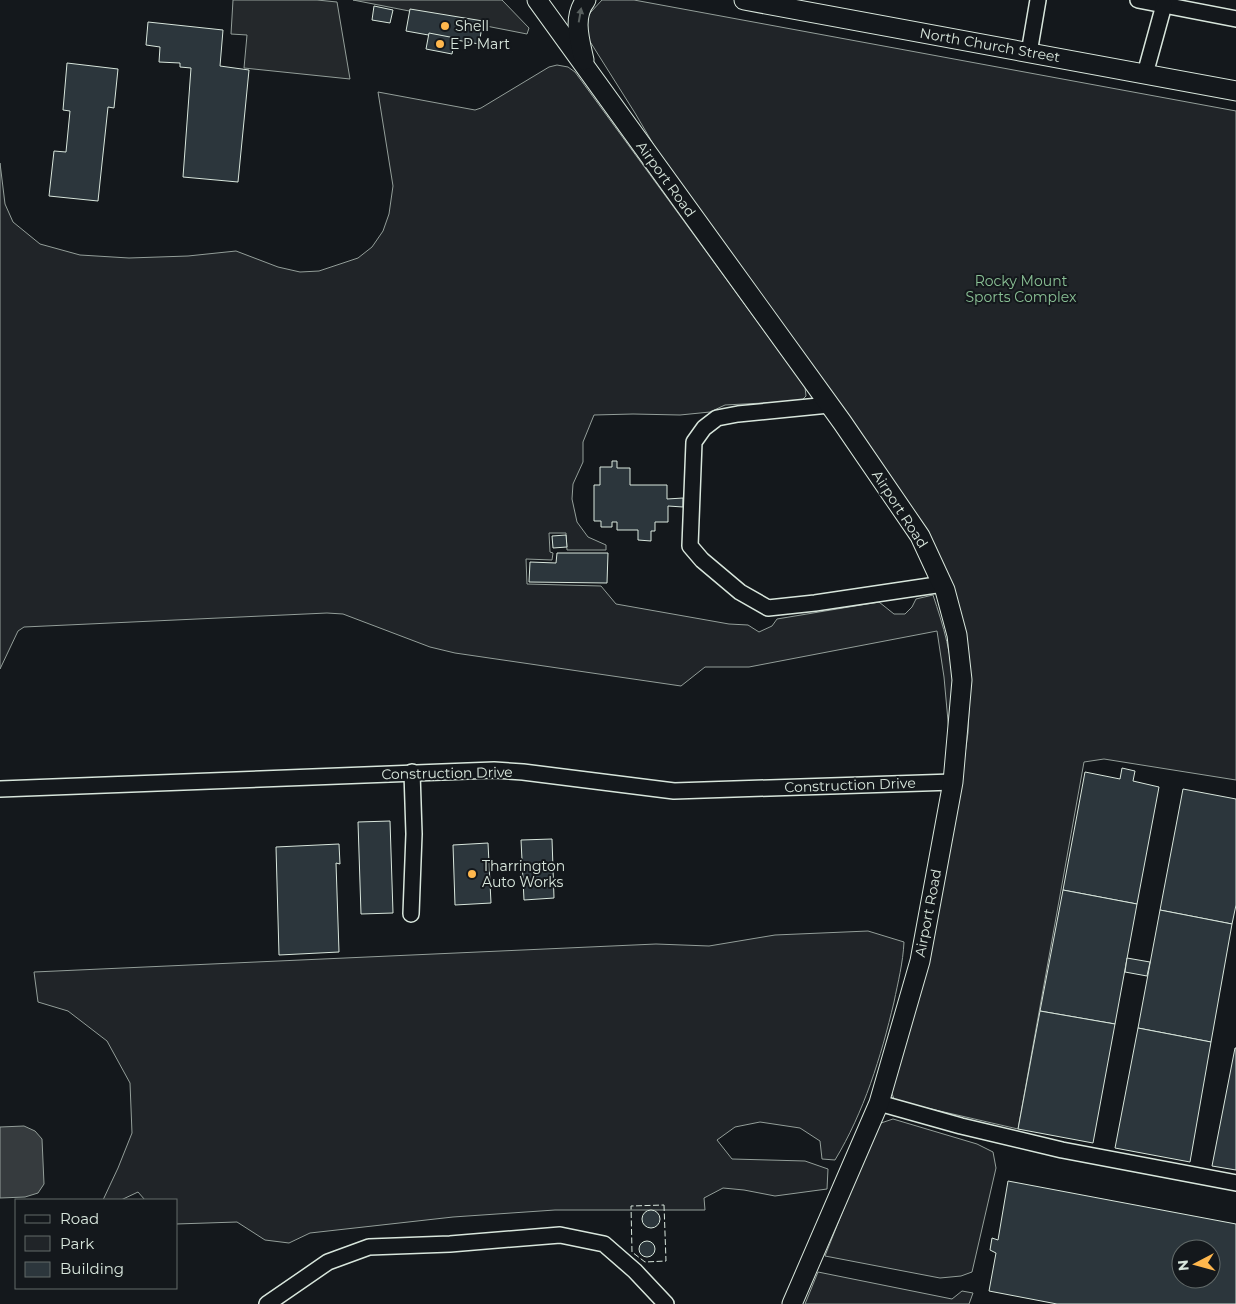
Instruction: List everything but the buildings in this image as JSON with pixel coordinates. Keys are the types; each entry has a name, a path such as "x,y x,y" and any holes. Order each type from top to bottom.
{"main road":[{"name":"Airport Road","path":"537,0 829,404 920,536 943,584 957,634 962,680 953,782 920,961 878,1103 792,1304"},
{"path":"585,67 578,24 582,5 586,0"},
{"name":"North Church Street","path":"744,0 1236,91"}],"street":[{"path":"1029,53 1038,0"},
{"path":"1138,0 1236,18"},
{"path":"1145,74 1164,5"},
{"path":"829,404 761,410 731,415 717,418 704,428 694,442 690,546 702,560 740,592 768,608 943,584"},
{"name":"Construction Drive","path":"0,789 494,770 674,791 953,782"},
{"path":"411,914 414,834 412,772"},
{"path":"878,1103 961,1126 1062,1150 1236,1183"},
{"path":"267,1304 328,1262 369,1248 450,1244 560,1235 604,1244 635,1271 666,1304"}],"green space":[{"name":"Rocky Mount Sports Complex","path":"602,0 634,0 1236,111 1236,780 1104,759 1084,762 1018,1129 905,1103 894,1099 891,1091 959,796 968,733 970,687 958,610 672,176 589,40 586,22 590,13"},
{"path":"557,65 568,67 575,72 805,387 806,396 801,401 725,405 710,412 680,415 594,415 583,442 583,462 573,484 572,499 577,522 588,537 606,545 606,550 567,550 566,533 549,533 550,552 553,553 552,560 526,559 527,584 601,586 616,604 729,624 748,625 759,632 772,626 777,619 879,602 894,614 905,614 912,607 916,599 933,595 944,630 953,678 949,732 944,677 937,631 749,667 705,667 681,686 455,653 430,647 343,614 327,613 24,627 18,631 0,669 0,163 5,204 13,222 40,244 80,255 129,258 188,256 236,251 278,267 300,272 319,271 358,258 372,247 383,231 389,214 393,186 378,92 475,110 549,67"},
{"path":"868,931 904,942 894,1002 877,1064 855,1123 835,1160 822,1159 820,1141 800,1128 760,1122 735,1127 717,1140 732,1159 805,1161 828,1169 827,1189 775,1196 723,1188 704,1198 705,1210 555,1210 453,1217 310,1233 289,1243 265,1240 237,1222 178,1224 178,1199 144,1199 138,1192 123,1199 103,1199 132,1133 130,1083 107,1041 68,1011 38,1002 34,972 656,944 709,946 775,935"},
{"path":"893,1119 977,1144 993,1152 996,1168 972,1272 961,1276 940,1278 825,1256 872,1137 881,1123"},
{"path":"818,1272 952,1299 962,1291 973,1293 969,1304 805,1304"}],"shaded area":[{"path":"233,0 317,0 337,2 350,79 244,68 247,35 231,34"},
{"path":"353,0 502,0 529,28 527,34"},
{"path":"24,1126 35,1131 42,1139 44,1184 38,1193 25,1197 0,1198 0,1127"}],"fence":[{"path":"664,1205 666,1261 645,1262 632,1252 631,1206 664,1205"}],"place":[{"name":"Shell","path":"445,26"},
{"name":"E P Mart","path":"440,44"},
{"name":"Tharrington Auto Works","path":"472,874"}]}
